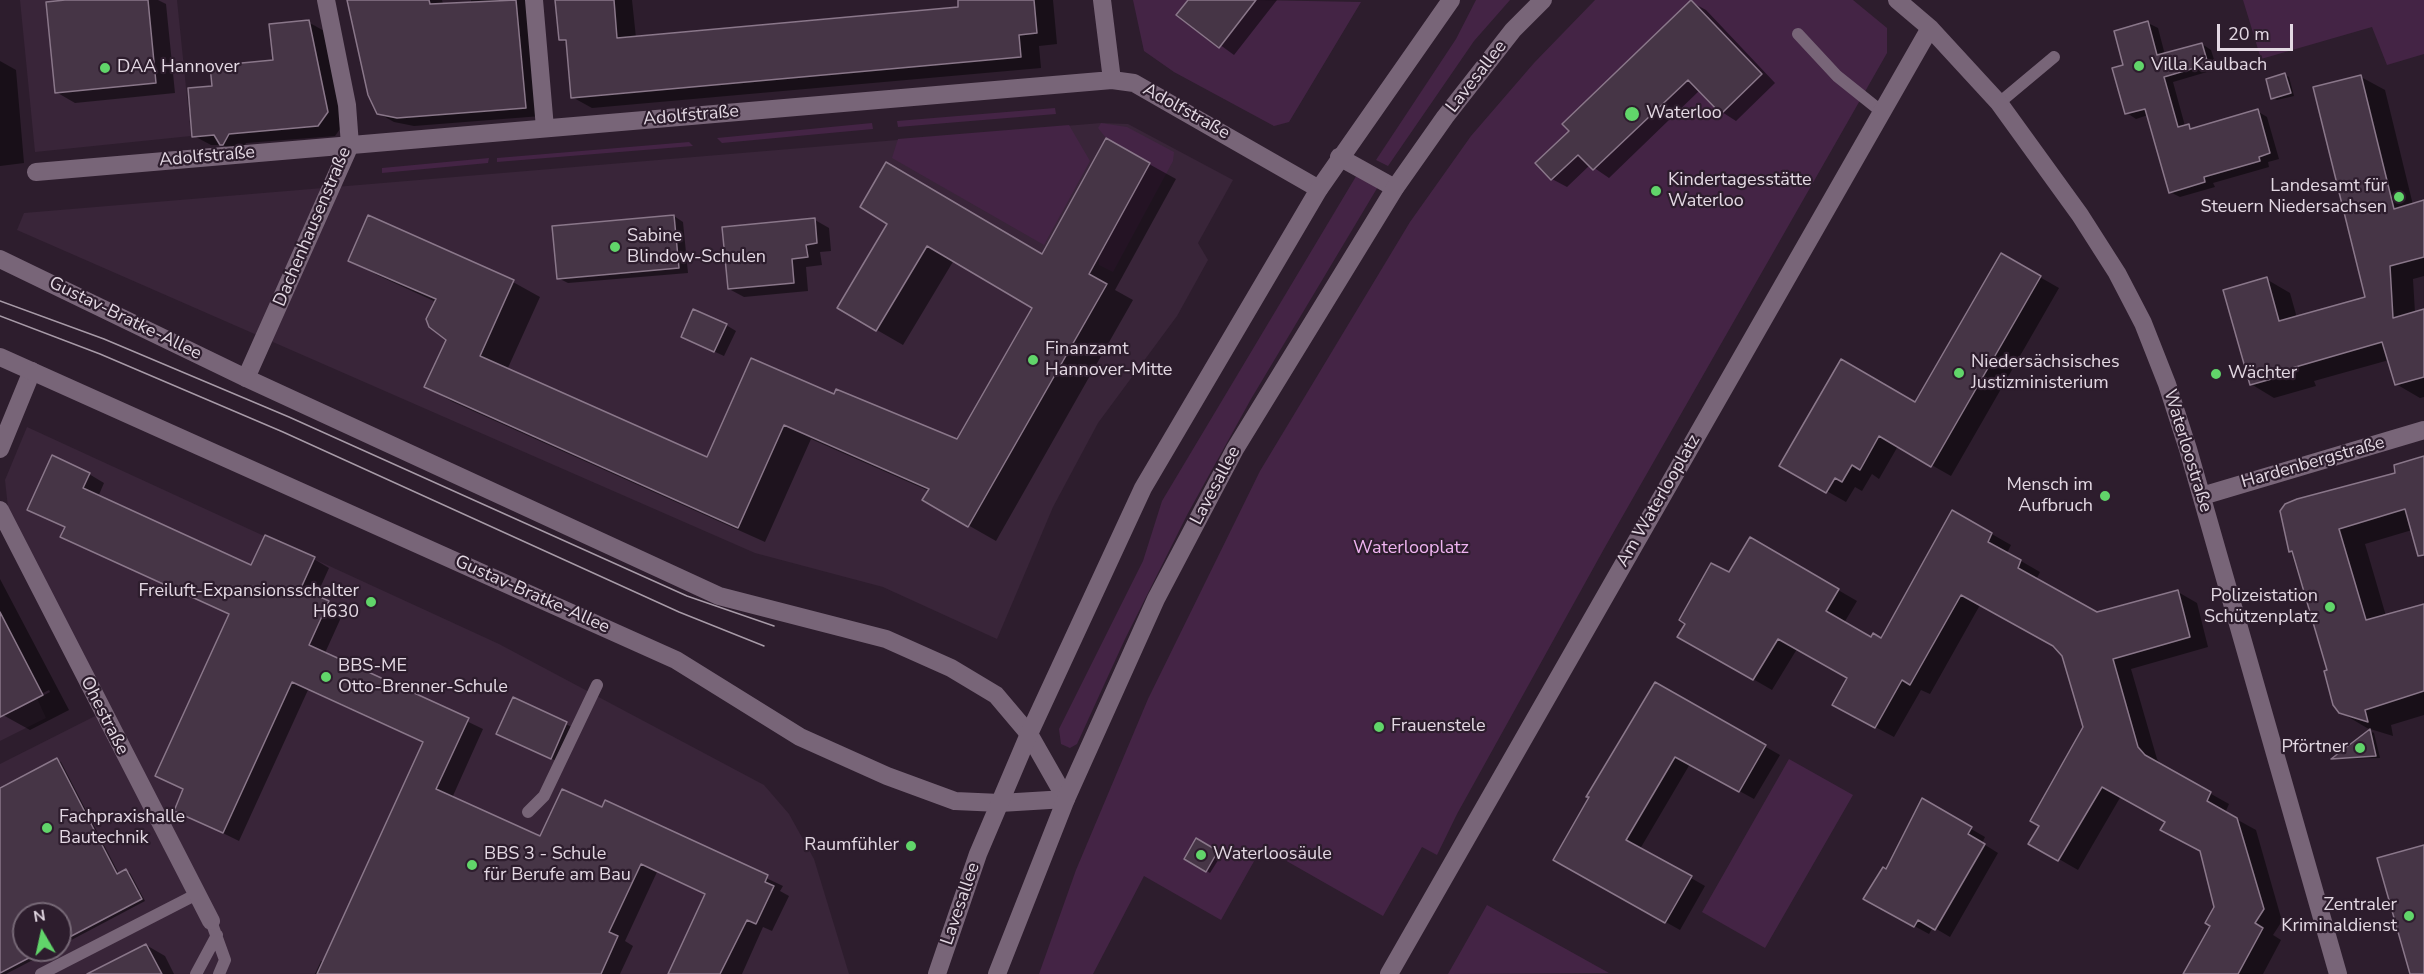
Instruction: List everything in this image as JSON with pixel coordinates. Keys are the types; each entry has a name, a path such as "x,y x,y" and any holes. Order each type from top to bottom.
{"street":[{"name":"Dachenhausenstraße","path":"246,378 350,145 347,105 326,0"},
{"path":"534,0 545,128"},
{"path":"1102,0 1112,80"},
{"name":"Lavesallee","path":"937,974 978,854 1029,734 1143,488 1339,157 1450,0"},
{"name":"Lavesallee","path":"997,974 1066,799 1156,599 1235,449 1395,188 1445,117 1513,30 1543,0"},
{"name":"Waterloostraße","path":"1897,0 1930,28 1999,103 2080,215 2117,273 2143,323 2167,384 2202,496 2338,974"},
{"name":"Am Waterlooplatz","path":"1389,974 1930,28"},
{"name":"Adolfstraße","path":"36,172 1112,80 1134,83 1319,189"},
{"path":"1339,157 1395,188"},
{"name":"Gustav-Bratke-Allee","path":"0,259 246,378 719,596 886,639 951,668 996,695 1029,734"},
{"name":"Gustav-Bratke-Allee","path":"0,357 676,660 800,737 887,776 955,801 1000,803 1066,799"},
{"path":"0,449 32,371"},
{"name":"Hardenbergstraße","path":"2202,496 2424,430"},
{"name":"Ohestraße","path":"0,510 214,928"},
{"path":"1029,734 1066,799"}],"lane":[{"path":"1798,34 1837,75 1881,112"},
{"path":"1999,103 2054,57"},
{"path":"528,812 544,796 597,686"},
{"path":"41,974 197,894"},
{"path":"196,974 214,928"},
{"path":"214,928 225,960 219,974"}],"shaded area":[{"name":"DAA Hannover","path":"20,0 177,0 191,136 35,152"},
{"path":"1101,123 1128,124 1233,180 1198,243 1208,260 1177,316 1098,423 1053,507 997,639 883,587 755,553 17,230 24,213"},
{"path":"27,427 499,644 764,785 789,814 814,859 849,974 0,974 0,764 107,710 8,508 5,480"},
{"path":"21,653 43,695 37,698 46,718 0,741 0,663"}],"green space":[{"path":"1133,0 1188,0 1177,16 1219,48 1256,0 1361,2 1289,122 1274,126 1174,72 1144,51"},
{"path":"1476,0 1510,0 1474,41 1388,166 1376,160 1456,39"},
{"name":"Waterlooplatz","path":"1595,0 1853,0 1887,28 1887,53 1605,547 1457,814 1437,855 1422,847 1383,916 1262,847 1221,920 1144,876 1093,974 1039,974 1076,870 1148,699 1260,471 1410,222 1471,136 1534,63"},
{"path":"2243,0 2424,0 2424,54 2387,65 2372,27 2261,59"},
{"path":"1055,108 1056,114 898,127 897,121"},
{"path":"872,123 873,129 722,143 717,138"},
{"path":"1101,123 1127,127 1174,152 1173,161 1113,272 1099,265 1099,256 1150,163 1106,138 1098,128"},
{"path":"1069,125 1090,161 1044,245 892,158 898,139"},
{"path":"689,142 693,146 497,162 497,158"},
{"path":"489,158 488,163 382,173 382,168"},
{"path":"1358,173 1379,185 1251,399 1187,515 1125,639 1077,744 1070,748 1061,744 1059,729 1143,561 1162,501"},
{"path":"1789,759 1853,795 1765,948 1702,912"},
{"path":"1487,905 1609,973 1448,974"}],"building":[{"path":"148,0 156,83 55,93 46,2"},
{"path":"347,0 429,0 430,4 516,0 526,108 397,118 377,114 368,95"},
{"path":"555,0 614,0 617,38 958,7 958,0 1034,0 1037,33 1019,35 1021,57 571,98 566,40 559,40"},
{"path":"1188,0 1256,0 1219,48 1176,15"},
{"path":"1691,0 1762,74 1721,114 1688,80 1593,170 1578,155 1551,180 1535,163 1569,131 1562,124"},
{"path":"309,20 328,112 318,126 229,134 223,145 220,145 214,135 192,137 188,88 212,86 210,66 273,60 269,24"},
{"path":"2148,21 2157,55 2202,43 2208,64 2164,77 2178,127 2189,124 2190,129 2258,109 2270,153 2259,157 2260,161 2204,177 2205,182 2169,193 2145,109 2125,114 2112,68 2123,65 2114,31"},
{"path":"2285,73 2291,93 2271,99 2266,79"},
{"path":"2361,75 2394,209 2424,200 2424,257 2390,266 2393,318 2424,309 2424,377 2395,385 2382,342 2292,368 2293,373 2250,385 2223,290 2267,277 2279,321 2365,297 2313,87"},
{"path":"1106,138 1150,163 1089,274 1107,284 968,527 922,500 929,489 784,425 738,528 424,387 446,340 429,327 426,319 436,299 348,261 368,215 514,280 480,356 707,457 751,358 834,394 836,389 957,439 1032,308 927,246 876,331 837,308 887,224 860,207 886,162 1042,254"},
{"name":"Sabine Blindow-Schulen","path":"674,215 679,268 557,279 552,226"},
{"path":"815,218 817,243 806,245 808,257 792,259 794,283 728,289 722,227"},
{"name":"Niedersächsisches Justizministerium","path":"2001,253 2041,276 1931,467 1879,436 1860,470 1852,465 1842,482 1835,478 1826,493 1779,466 1841,359 1915,402"},
{"path":"693,309 727,324 714,352 681,337"},
{"path":"52,455 90,473 83,488 251,565 265,535 315,557 301,588 329,601 309,645 469,718 436,789 540,836 562,789 602,807 605,800 768,875 765,882 774,886 756,924 747,920 720,974 668,974 705,894 641,864 609,932 618,936 601,974 317,974 423,742 292,682 223,833 174,811 183,789 155,776 229,614 60,537 65,527 27,510"},
{"path":"2424,456 2424,555 2418,556 2405,509 2339,529 2366,620 2424,604 2424,691 2365,710 2368,722 2339,713 2333,705 2324,671 2327,670 2292,551 2289,552 2280,511 2285,504 2297,499 2395,473 2394,465"},
{"path":"1952,510 1992,533 1988,542 2021,560 2018,568 2097,612 2178,590 2190,637 2113,659 2138,747 2145,755 2211,792 2207,801 2237,818 2264,909 2255,923 2263,928 2238,974 2183,974 2210,926 2205,923 2214,907 2200,851 2160,830 2165,822 2102,787 2058,861 2028,844 2039,826 2030,821 2083,727 2062,656 2053,646 1961,595 1910,685 1902,680 1875,728 1832,705 1847,678 1778,639 1753,680 1677,637 1685,624 1679,620 1711,563 1729,572 1750,537 1839,589 1826,611 1871,637 1873,633 1881,638"},
{"path":"0,612 43,695 0,717"},
{"path":"1655,682 1766,745 1739,792 1675,757 1626,840 1692,876 1665,923 1553,860 1589,797 1586,797"},
{"path":"513,697 567,722 551,759 496,734"},
{"name":"Pförtner","path":"2370,729 2376,756 2331,759"},
{"name":"Fachpraxishalle Bautechnik","path":"57,758 117,874 126,869 142,899 72,936 72,902 12,902 12,962 21,962 0,973 0,788"},
{"path":"1922,798 1972,827 1968,834 1985,844 1935,930 1918,920 1914,927 1863,899 1883,867 1886,869"},
{"name":"Waterloosäule","path":"1196,838 1218,851 1206,872 1184,859"},
{"name":"Zentraler Kriminaldienst","path":"2424,845 2424,974 2410,974 2377,858"},
{"path":"146,944 162,974 87,974"}],"tram line":[{"path":"0,301 104,339 289,417 687,596 774,626"},
{"path":"0,316 100,354 283,432 679,612 764,646"}],"place":[{"name":"Villa Kaulbach","path":"2139,66"},
{"name":"DAA Hannover","path":"105,68"},
{"name":"Waterloo","path":"1632,114"},
{"name":"Kindertagesstätte Waterloo","path":"1656,191"},
{"name":"Landesamt für Steuern Niedersachsen","path":"2399,197"},
{"name":"Sabine Blindow-Schulen","path":"615,247"},
{"name":"Finanzamt Hannover-Mitte","path":"1033,360"},
{"name":"Niedersächsisches Justizministerium","path":"1959,373"},
{"name":"Wächter","path":"2216,374"},
{"name":"Mensch im Aufbruch","path":"2105,496"},
{"name":"Freiluft-Expansionsschalter H630","path":"371,602"},
{"name":"Polizeistation Schützenplatz","path":"2330,607"},
{"name":"BBS-ME Otto-Brenner-Schule","path":"326,677"},
{"name":"Frauenstele","path":"1379,727"},
{"name":"Pförtner","path":"2360,748"},
{"name":"Fachpraxishalle Bautechnik","path":"47,828"},
{"name":"Raumfühler","path":"911,846"},
{"name":"Waterloosäule","path":"1201,855"},
{"name":"BBS 3 - Schule für Berufe am Bau","path":"472,865"},
{"name":"Zentraler Kriminaldienst","path":"2409,916"}]}
